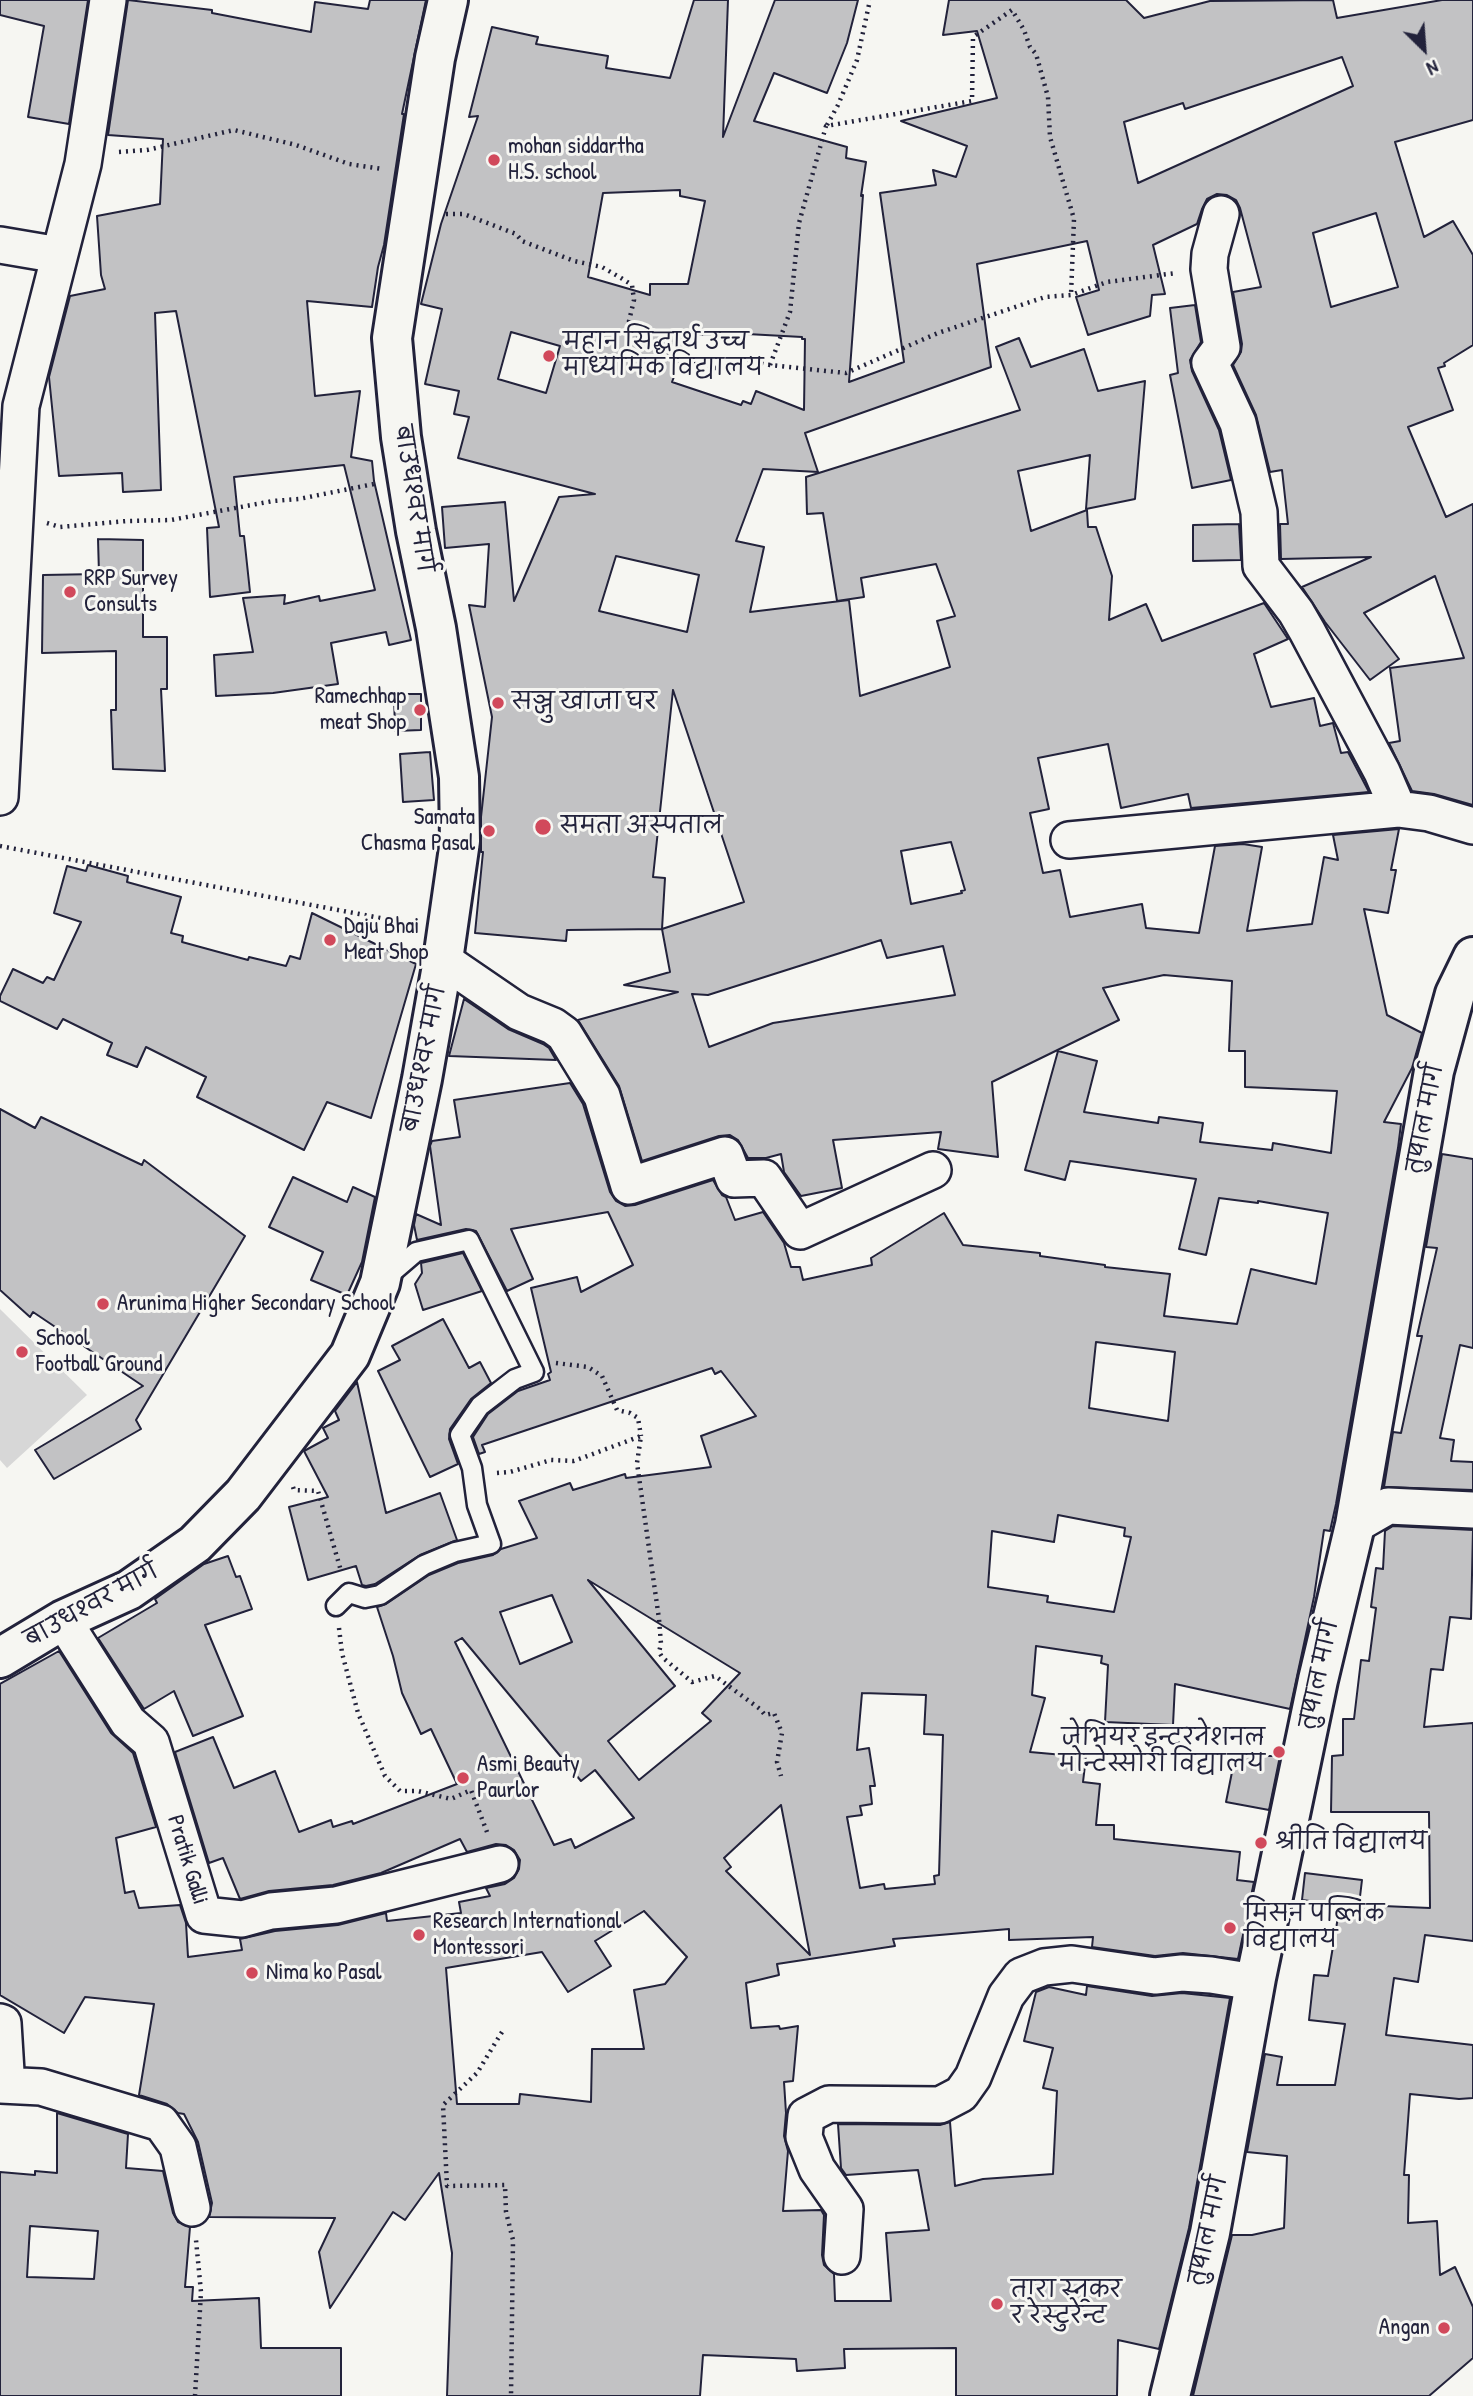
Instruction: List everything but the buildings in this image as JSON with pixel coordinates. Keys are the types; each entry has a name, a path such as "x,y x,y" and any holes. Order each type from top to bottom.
{"main road":[{"name":"बाउधश्वर मार्ग","path":"0,1658 63,1620 129,1590 195,1544 243,1495 350,1355 380,1283 422,1079 460,841 459,777 436,628 415,531 401,437 392,338 435,58 448,0"},
{"name":"तुषाल मार्ग","path":"1170,2396 1210,2233 1256,1978 1318,1680 1355,1525 1434,1071 1455,994 1473,957"}],"street":[{"path":"0,797 21,406 83,164 108,0"},
{"path":"1221,214 1210,254 1209,269 1222,347 1210,363 1238,423 1259,512 1261,566 1307,631 1382,772 1398,809"},
{"path":"0,245 59,255"},
{"path":"1069,841 1398,809 1429,813 1473,827"},
{"path":"445,945 519,1012 553,1026 564,1034 602,1096 629,1186 726,1154 734,1179 764,1178 800,1231 933,1170"},
{"path":"1355,1525 1388,1506 1473,1510"},
{"name":"Pratik Galli","path":"63,1620 128,1722 151,1742 204,1915 242,1919 271,1911 336,1905 500,1864"},
{"path":"842,2256 845,2208 817,2169 804,2137 806,2116 829,2104 940,2105 961,2094 973,2077 1006,1996 1021,1976 1044,1966 1072,1964 1155,1976 1182,1973 1242,1980 1256,1978"},
{"path":"0,2022 3,2023 6,2072 0,2085 41,2087 161,2123 178,2147 192,2208"}],"lane":[{"path":"336,1606 349,1592 365,1598 380,1595 424,1564 455,1552 491,1544 477,1505 472,1468 460,1435 480,1406 515,1379 534,1372 470,1240 416,1252 380,1283"}],"path":[{"path":"770,365 790,312 799,223 826,126 857,60 870,0"},
{"path":"826,126 972,101 973,37 1012,10 1036,54 1048,97 1051,136 1074,219 1071,295"},
{"path":"83,164 100,154 147,150 234,130 296,145 349,164 402,172 419,158"},
{"path":"411,209 434,215 464,214 574,261 602,267 632,285 634,300 629,321 631,335 682,359 715,368 744,359 770,365 846,373 966,323 1045,297 1071,295 1107,282 1209,269"},
{"path":"14,530 29,524 47,523 60,527 171,520 273,501 299,499 408,476"},
{"path":"0,846 445,945"},
{"path":"534,1372 551,1363 588,1367 602,1376 617,1410 638,1418 641,1436 637,1463 659,1619 659,1652 692,1682 715,1676 761,1709 765,1715 774,1713 782,1733 777,1762 781,1776"},
{"path":"477,1505 484,1476 510,1472 551,1460 574,1461 641,1436"},
{"path":"418,1791 451,1799 471,1790 495,1850 502,1855 492,1859 500,1864"},
{"path":"502,2032 477,2073 443,2105 447,2186 506,2185 506,2212 513,2240 511,2396"},
{"path":"192,2208 201,2292 195,2396"}],"shaded area":[{"name":"School Football Ground","path":"0,1309 87,1395 7,1468 0,1460"}],"place":[{"name":"mohan siddartha H.S. school","path":"494,160"},
{"name":"महान सिद्धार्थ उच्च माध्यमिक विद्यालय","path":"549,356"},
{"name":"RRP Survey Consults","path":"70,592"},
{"name":"सञ्जु खाजा घर","path":"498,703"},
{"name":"Ramechhap meat Shop","path":"420,710"},
{"name":"समता अस्पताल","path":"543,827"},
{"name":"Samata Chasma Pasal","path":"489,831"},
{"name":"Daju Bhai Meat Shop","path":"330,940"},
{"name":"Arunima Higher Secondary School","path":"103,1304"},
{"name":"School Football Ground","path":"22,1352"},
{"name":"जेभियर इन्टरनेशनल मोन्टेस्सोरी विद्यालय","path":"1279,1752"},
{"name":"Asmi Beauty Paurlor","path":"463,1778"},
{"name":"श्रीति विद्यालय","path":"1261,1843"},
{"name":"मिसन पब्लिक विद्यालय","path":"1230,1928"},
{"name":"Research International Montessori","path":"419,1935"},
{"name":"Nima ko Pasal","path":"252,1973"},
{"name":"तारा स्नूकर र रेस्टुरेन्ट","path":"997,2304"},
{"name":"Angan","path":"1444,2328"}]}
